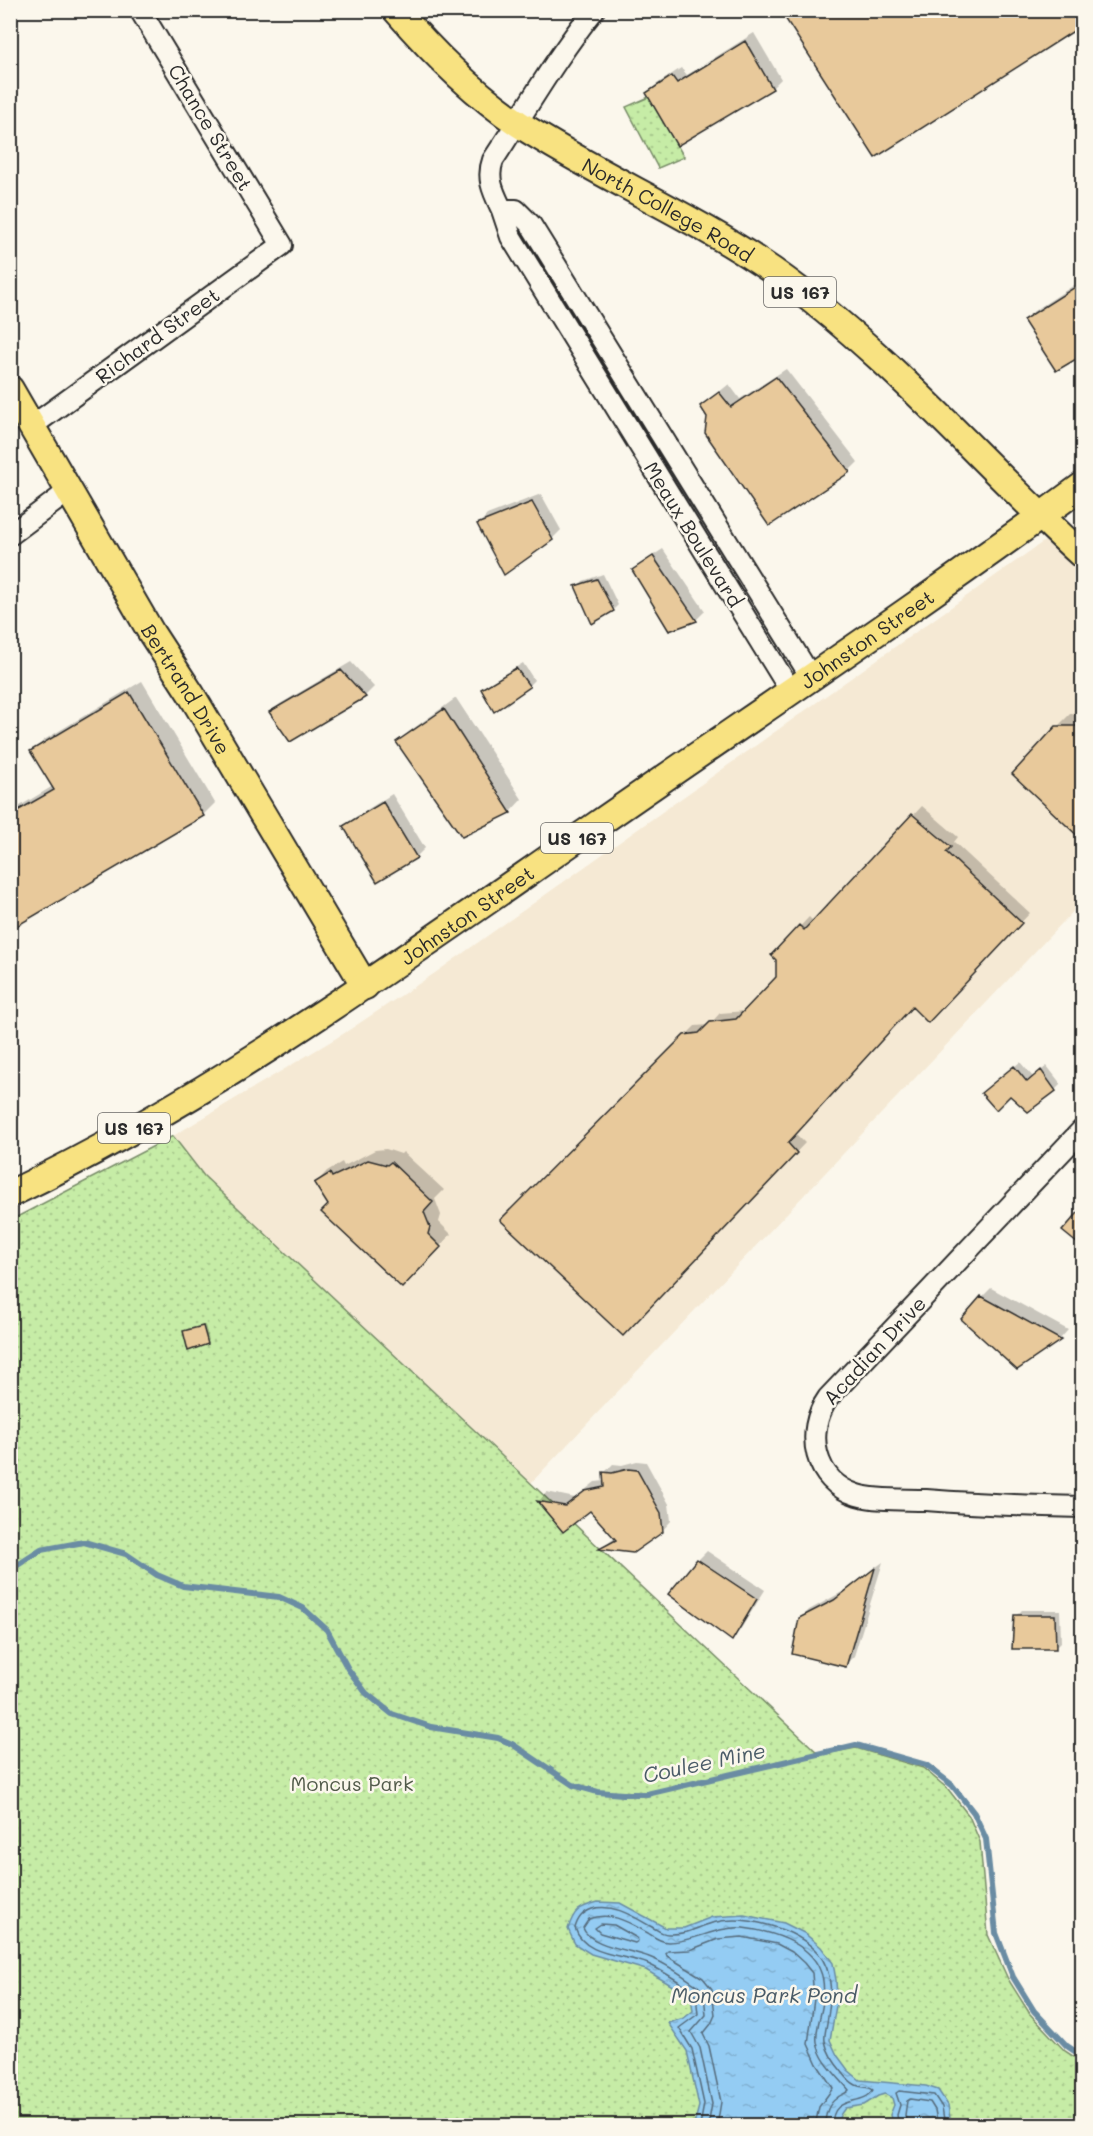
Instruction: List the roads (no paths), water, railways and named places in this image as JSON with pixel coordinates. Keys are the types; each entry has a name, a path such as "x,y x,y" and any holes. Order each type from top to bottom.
{"main road":[{"name":"North College Road","path":"396,10 445,63 518,123 728,241 825,311 898,376 1040,517 1083,555"},
{"name":"Bertrand Drive","path":"10,390 152,634 191,694 365,986"},
{"name":"Johnston Street","path":"10,1194 80,1159 218,1080 365,986 1083,486"}],"street":[{"name":"Chance Street","path":"140,10 282,245"},
{"name":"Meaux Boulevard","path":"594,10 577,32 493,160 489,170 493,192 511,237 598,378 800,684"},
{"name":"Meaux Boulevard","path":"502,210 516,210 531,225 619,364 800,684"},
{"name":"Richard Street","path":"32,426 282,245"},
{"path":"598,378 619,364"},
{"path":"10,535 70,490"},
{"name":"Acadian Drive","path":"1083,1130 828,1398 819,1410 814,1430 816,1450 823,1468 832,1481 856,1495 1008,1506 1083,1507"}],"water":[{"name":"Moncus Park Pond","path":"598,1902 620,1903 666,1928 684,1928 712,1917 744,1915 784,1923 804,1933 821,1947 833,1963 837,2000 830,2040 848,2070 860,2080 926,2086 938,2090 948,2105 951,2125 893,2125 890,2115 894,2105 892,2098 885,2094 864,2105 845,2108 840,2115 839,2125 694,2125 699,2106 687,2051 668,2023 684,2018 693,2011 691,1997 646,1970 591,1954 575,1944 568,1929 575,1913"}],"waterway":[{"name":"Coulee Mine","path":"10,1570 41,1550 84,1542 126,1554 157,1575 183,1586 279,1597 303,1608 327,1630 348,1669 366,1693 392,1714 431,1727 498,1738 512,1744 573,1785 598,1792 647,1794 856,1745 926,1765 952,1785 974,1813 986,1839 996,1933 1013,1977 1034,2011 1067,2046 1082,2056"}],"park label":[{"name":"Moncus Park","path":"352,1783"}]}
